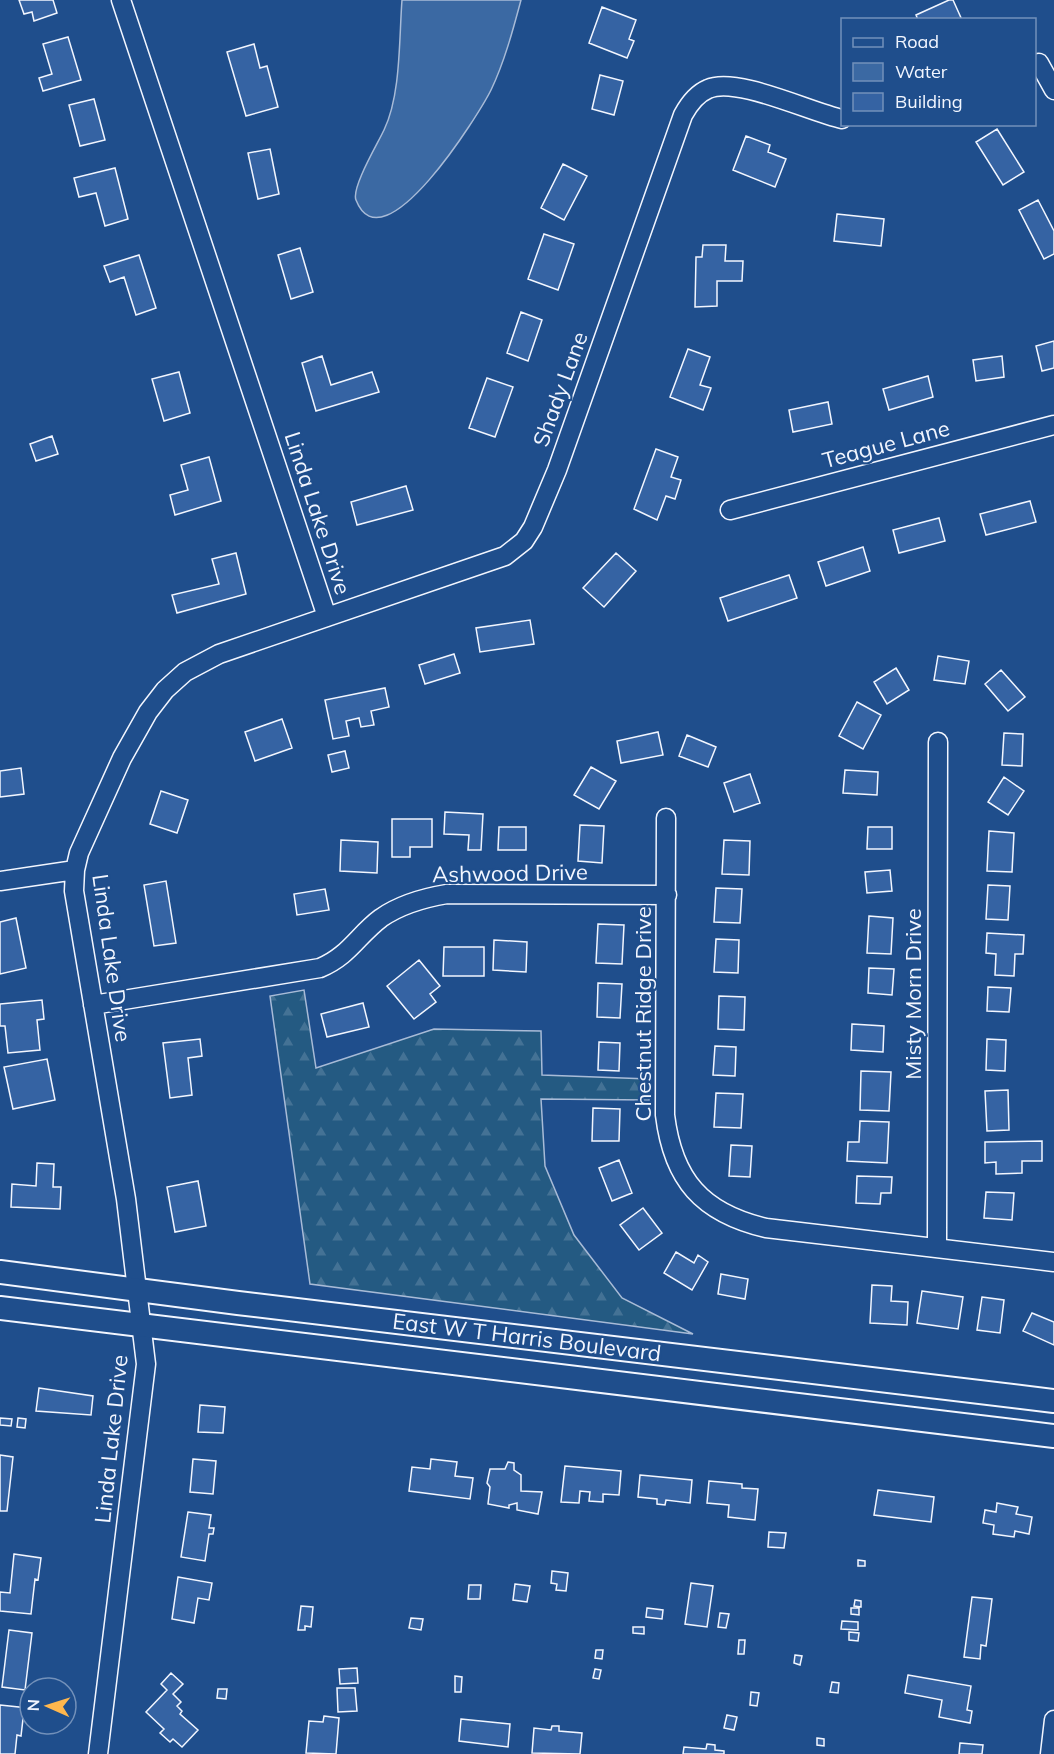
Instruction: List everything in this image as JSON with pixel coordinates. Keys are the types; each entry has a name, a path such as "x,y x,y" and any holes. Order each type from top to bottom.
{"main road":[{"name":"East W T Harris Boulevard","path":"0,1272 1054,1401"},
{"name":"East W T Harris Boulevard","path":"0,1308 1054,1436"}],"street":[{"name":"Linda Lake Drive","path":"98,1754 146,1364 126,1199 74,891 75,870 79,853 122,758 148,712 165,690 192,667 219,654 327,617 121,0"},
{"path":"1043,61 1054,90"},
{"name":"Shady Lane","path":"327,617 505,556 524,541 533,527 557,470 683,115 691,102 708,89 724,85 739,87 841,118"},
{"name":"Teague Lane","path":"730,510 1054,424"},
{"name":"Misty Morn Drive","path":"937,1247 938,742"},
{"name":"Chestnut Ridge Drive","path":"666,818 665,1115 671,1150 680,1172 694,1191 722,1213 743,1222 766,1227 1054,1262"},
{"path":"0,881 75,870"},
{"name":"Ashwood Drive","path":"93,1005 320,968 348,952 381,918 401,906 423,898 447,894 667,895"},
{"path":"1050,1754 1054,1720"}],"green space":[{"path":"304,990 316,1068 434,1029 541,1031 542,1075 649,1079 649,1100 541,1099 545,1166 574,1235 622,1298 693,1334 310,1284 270,996"}],"water":[{"path":"402,0 521,0 496,80 469,127 450,154 407,202 387,215 369,216 356,200 357,186 384,130 394,100"}],"building":[{"path":"19,0 53,0 57,13 34,21 32,12 24,14"},
{"path":"953,0 961,18 917,18 916,15"},
{"path":"602,7 636,20 629,39 634,41 627,58 589,43"},
{"path":"68,37 81,80 43,91 39,78 52,74 43,44"},
{"path":"254,44 260,68 267,66 278,107 246,116 227,52"},
{"path":"600,75 623,81 614,115 592,109"},
{"path":"94,99 105,140 80,146 69,105"},
{"path":"997,129 1024,172 1003,185 976,142"},
{"path":"746,136 770,145 768,152 786,159 775,187 733,170"},
{"path":"270,149 279,194 258,199 248,153"},
{"path":"563,164 587,176 564,220 541,208"},
{"path":"115,168 128,219 105,226 96,193 79,197 74,178"},
{"path":"1038,200 1054,231 1054,254 1044,259 1019,210"},
{"path":"837,214 884,219 881,246 834,241"},
{"path":"544,234 574,244 558,290 528,279"},
{"path":"703,245 726,245 725,261 743,261 742,281 717,281 717,306 695,307 696,257 702,257"},
{"path":"300,248 313,292 291,299 278,255"},
{"path":"139,255 156,308 136,315 124,277 110,282 104,266"},
{"path":"521,312 542,320 528,361 507,353"},
{"path":"1054,341 1054,368 1042,371 1036,346"},
{"path":"688,349 710,357 700,385 711,388 703,410 670,397"},
{"path":"322,356 331,385 372,372 379,392 316,411 302,363"},
{"path":"1002,356 1004,377 976,381 973,360"},
{"path":"179,372 190,413 164,421 152,379"},
{"path":"928,376 933,397 889,410 883,389"},
{"path":"487,378 513,387 495,437 469,428"},
{"path":"828,402 832,424 793,432 789,410"},
{"path":"52,436 58,454 36,461 30,444"},
{"path":"656,449 678,457 671,477 681,480 675,499 666,496 657,520 634,509"},
{"path":"209,457 221,501 175,515 170,495 188,490 181,465"},
{"path":"406,486 413,510 357,525 351,502"},
{"path":"1030,501 1036,522 986,535 980,514"},
{"path":"939,518 945,541 899,553 893,530"},
{"path":"863,547 870,571 826,586 818,562"},
{"path":"236,553 246,594 177,613 172,595 219,584 212,559"},
{"path":"616,553 636,571 604,607 583,588"},
{"path":"789,575 797,598 728,621 720,598"},
{"path":"530,620 534,644 480,652 476,628"},
{"path":"454,654 460,673 425,684 419,665"},
{"path":"938,656 969,661 965,684 934,680"},
{"path":"896,668 909,690 887,704 874,682"},
{"path":"1001,670 1025,697 1008,711 985,684"},
{"path":"385,688 389,707 371,711 374,725 361,727 359,718 346,721 349,736 333,739 325,700"},
{"path":"857,702 881,715 863,749 839,736"},
{"path":"282,719 292,748 255,761 245,732"},
{"path":"658,732 663,755 621,763 617,741"},
{"path":"1004,733 1023,734 1022,766 1002,765"},
{"path":"687,735 716,747 708,767 679,756"},
{"path":"345,751 349,768 332,772 328,755"},
{"path":"591,767 616,781 599,809 574,795"},
{"path":"21,768 24,794 0,797 0,771"},
{"path":"845,770 878,772 877,795 843,793"},
{"path":"750,774 760,803 734,812 724,783"},
{"path":"1004,777 1024,791 1008,815 988,802"},
{"path":"161,791 188,800 177,833 150,824"},
{"path":"445,812 483,814 481,850 468,850 469,835 444,834"},
{"path":"392,819 432,819 432,847 410,847 410,857 392,857"},
{"path":"580,825 604,826 602,863 578,861"},
{"path":"499,827 526,827 526,850 498,850"},
{"path":"868,827 892,827 892,849 867,849"},
{"path":"989,831 1014,833 1012,872 987,871"},
{"path":"341,840 378,842 377,873 340,871"},
{"path":"724,840 750,841 749,875 722,874"},
{"path":"890,870 892,891 867,893 865,872"},
{"path":"166,881 176,943 154,946 144,885"},
{"path":"988,885 1010,886 1008,920 986,919"},
{"path":"716,888 742,889 740,923 714,922"},
{"path":"325,889 329,910 297,915 294,894"},
{"path":"869,916 893,918 891,954 867,953"},
{"path":"16,918 26,968 0,974 0,922"},
{"path":"598,924 624,925 622,964 596,963"},
{"path":"987,933 1024,935 1023,954 1015,954 1014,976 995,975 996,954 986,953"},
{"path":"716,939 739,940 738,973 714,972"},
{"path":"494,940 527,942 526,972 493,970"},
{"path":"444,947 484,947 484,976 443,976"},
{"path":"419,960 440,986 430,994 436,1002 414,1019 387,986"},
{"path":"869,968 894,969 892,995 868,993"},
{"path":"598,983 622,984 620,1018 597,1017"},
{"path":"988,987 1011,988 1009,1012 987,1011"},
{"path":"719,996 745,997 744,1030 718,1029"},
{"path":"42,1000 44,1019 37,1020 40,1050 8,1053 5,1026 0,1026 0,1004"},
{"path":"363,1003 369,1027 327,1037 321,1014"},
{"path":"852,1024 884,1026 883,1052 851,1050"},
{"path":"200,1039 202,1056 188,1058 192,1095 170,1098 163,1043"},
{"path":"987,1039 1006,1040 1005,1071 986,1070"},
{"path":"599,1042 620,1043 619,1071 598,1070"},
{"path":"715,1046 736,1047 735,1076 713,1075"},
{"path":"47,1059 55,1100 13,1109 4,1067"},
{"path":"861,1071 891,1072 889,1111 860,1110"},
{"path":"1008,1090 1009,1130 987,1131 985,1091"},
{"path":"716,1093 743,1094 741,1128 714,1127"},
{"path":"593,1108 620,1109 619,1141 592,1141"},
{"path":"860,1121 889,1122 887,1163 847,1161 848,1142 859,1142"},
{"path":"1042,1141 1042,1161 1022,1161 1022,1173 996,1174 996,1162 985,1163 985,1142"},
{"path":"731,1145 752,1146 750,1177 729,1176"},
{"path":"619,1160 632,1193 612,1201 599,1168"},
{"path":"37,1163 54,1164 53,1187 61,1187 60,1209 11,1207 12,1184 36,1186"},
{"path":"857,1176 892,1177 891,1193 881,1193 880,1204 856,1203"},
{"path":"198,1181 206,1226 175,1232 167,1187"},
{"path":"986,1192 1014,1193 1012,1220 984,1218"},
{"path":"643,1208 662,1233 639,1250 620,1225"},
{"path":"676,1252 694,1263 698,1255 708,1262 692,1290 664,1273"},
{"path":"721,1274 748,1279 745,1299 718,1294"},
{"path":"872,1285 892,1286 891,1301 908,1302 907,1325 870,1323"},
{"path":"922,1291 963,1297 958,1329 917,1323"},
{"path":"982,1297 1004,1300 1000,1333 977,1330"},
{"path":"1032,1313 1054,1322 1054,1345 1023,1331"},
{"path":"39,1388 93,1396 91,1415 36,1411"},
{"path":"200,1405 225,1407 223,1433 198,1432"},
{"path":"0,1418 12,1419 11,1426 0,1425"},
{"path":"18,1418 26,1419 25,1428 17,1427"},
{"path":"0,1455 13,1457 7,1511 0,1511"},
{"path":"193,1459 216,1461 213,1494 190,1492"},
{"path":"431,1459 457,1462 455,1476 473,1478 470,1499 409,1491 412,1467 430,1469"},
{"path":"508,1462 514,1463 514,1470 521,1475 521,1491 542,1492 538,1514 517,1510 517,1503 509,1505 509,1508 488,1504 490,1487 487,1483 490,1469 505,1469"},
{"path":"565,1466 621,1471 619,1495 603,1494 603,1502 589,1501 590,1492 580,1491 579,1503 561,1502"},
{"path":"640,1475 692,1480 690,1503 666,1500 665,1505 657,1504 657,1499 638,1497"},
{"path":"709,1481 742,1484 742,1488 758,1489 755,1520 728,1517 729,1505 707,1503"},
{"path":"878,1490 934,1497 931,1522 874,1515"},
{"path":"997,1503 1018,1507 1016,1514 1032,1517 1029,1534 1015,1531 1014,1537 993,1534 994,1525 983,1523 985,1510 996,1512"},
{"path":"188,1512 211,1515 209,1528 214,1528 213,1534 209,1534 205,1561 181,1557"},
{"path":"769,1532 786,1533 784,1548 768,1547"},
{"path":"14,1554 41,1558 38,1580 35,1579 31,1614 0,1611 0,1592 10,1593"},
{"path":"858,1560 865,1561 865,1566 858,1566"},
{"path":"552,1571 568,1573 566,1591 556,1590 557,1584 551,1583"},
{"path":"178,1577 212,1583 209,1600 198,1598 194,1623 172,1619"},
{"path":"691,1583 713,1586 707,1627 685,1624"},
{"path":"515,1584 530,1586 527,1602 513,1600"},
{"path":"469,1585 481,1585 480,1599 468,1599"},
{"path":"972,1597 992,1599 986,1646 981,1645 980,1659 964,1657"},
{"path":"855,1600 861,1601 861,1607 854,1606"},
{"path":"301,1606 313,1607 311,1627 305,1626 305,1630 298,1630"},
{"path":"647,1608 663,1610 662,1619 646,1617"},
{"path":"851,1608 859,1608 859,1615 851,1614"},
{"path":"720,1613 729,1614 726,1628 718,1627"},
{"path":"411,1618 423,1619 421,1630 409,1628"},
{"path":"842,1621 858,1622 858,1630 841,1629"},
{"path":"633,1627 644,1627 644,1634 633,1633"},
{"path":"9,1630 32,1633 27,1676 18,1676 18,1689 2,1687"},
{"path":"849,1632 859,1633 858,1641 849,1640"},
{"path":"739,1640 745,1640 744,1654 738,1654"},
{"path":"596,1650 603,1650 602,1659 595,1658"},
{"path":"795,1655 802,1656 800,1665 794,1663"},
{"path":"357,1668 358,1683 340,1684 339,1669"},
{"path":"595,1669 601,1670 599,1679 593,1678"},
{"path":"171,1673 183,1684 173,1694 181,1702 177,1706 182,1711 180,1714 198,1730 182,1747 173,1739 170,1742 160,1733 164,1729 146,1712 167,1690 161,1684"},
{"path":"908,1675 971,1686 967,1710 972,1711 970,1723 939,1717 942,1700 905,1693"},
{"path":"455,1676 462,1677 461,1692 455,1692"},
{"path":"832,1682 839,1683 838,1693 830,1692"},
{"path":"337,1688 355,1688 357,1711 338,1712"},
{"path":"218,1689 227,1689 226,1699 217,1698"},
{"path":"751,1692 759,1693 757,1706 750,1705"},
{"path":"0,1705 18,1707 18,1735 15,1754 0,1754"},
{"path":"727,1715 737,1717 734,1730 724,1728"},
{"path":"324,1716 339,1718 336,1754 306,1753 309,1721 323,1722"},
{"path":"461,1719 510,1724 508,1747 459,1741"},
{"path":"552,1726 559,1726 559,1731 582,1733 580,1754 532,1753 534,1728 551,1730"},
{"path":"817,1738 824,1739 824,1746 817,1745"},
{"path":"960,1743 983,1745 982,1754 959,1754"},
{"path":"707,1744 715,1745 715,1750 724,1751 724,1754 683,1754 684,1747 706,1749"}]}
